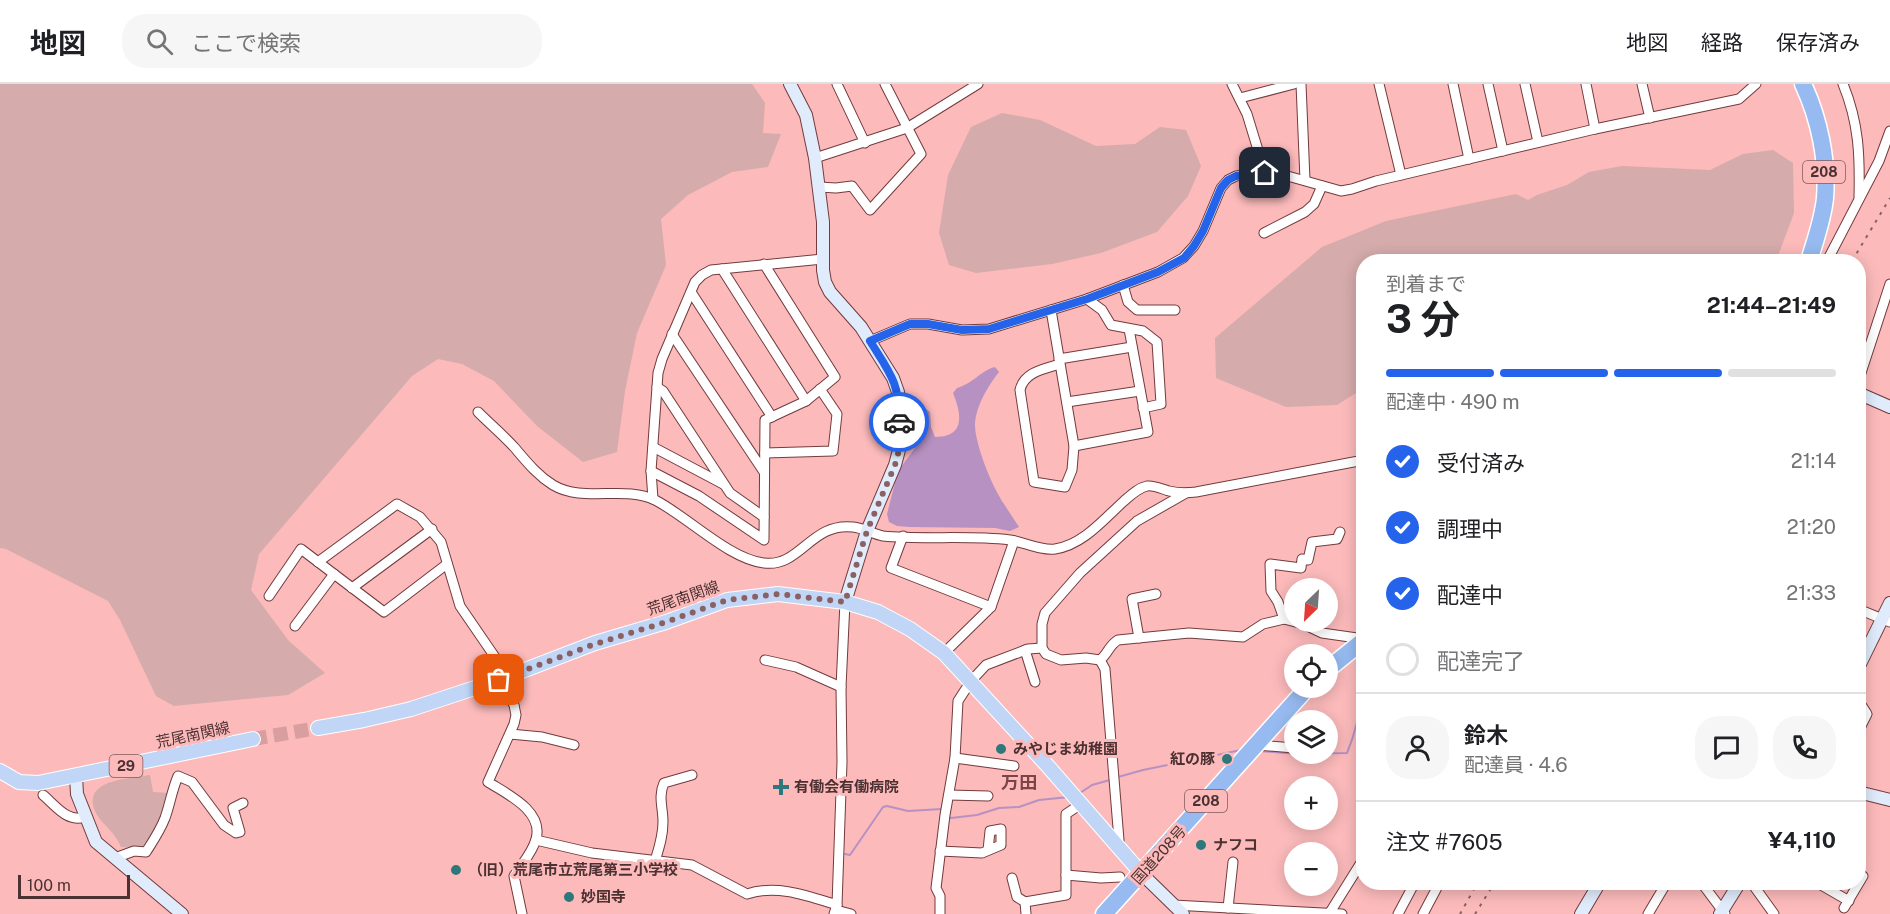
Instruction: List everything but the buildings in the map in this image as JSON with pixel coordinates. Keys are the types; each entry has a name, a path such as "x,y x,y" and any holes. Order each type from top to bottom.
{"highway":[{"name":"208","path":"1803,84 1811,100 1821,141 1825,180 1822,214 1811,254"},
{"path":"1338,661 1356,646"},
{"name":"国道208号","path":"1104,914 1298,698"}],"main road":[{"name":"荒尾南関線","path":"318,728 411,709 727,600 778,594 845,602 886,616 910,629 944,653 1142,874"},
{"name":"荒尾南関線","path":"0,771 19,782 38,783 253,739"}],"street":[{"path":"790,84 806,115 815,158 823,222 825,282 830,292 861,327 893,378 898,392 899,450 867,531 845,602 836,909"},
{"path":"837,84 865,142"},
{"path":"819,187 852,186 870,210 921,154 885,84"},
{"path":"815,158 908,128 978,84"},
{"path":"1232,84 1240,98 1265,173"},
{"path":"1240,98 1264,88 1294,84"},
{"path":"1301,84 1305,180"},
{"path":"1379,84 1401,175"},
{"path":"1453,84 1470,159"},
{"path":"1488,84 1503,151"},
{"path":"1525,84 1538,142"},
{"path":"1586,84 1596,129"},
{"path":"1642,84 1650,118"},
{"path":"870,341 910,324 928,324 962,330 989,329 1087,299 1158,272 1184,258 1194,246 1203,231 1221,188 1228,180 1236,176 1265,173 1284,175 1341,191 1538,142 1739,99 1756,84"},
{"path":"1843,84 1850,102 1859,142 1859,200"},
{"path":"1831,254 1879,162 1890,131"},
{"path":"1264,232 1305,212 1314,204 1322,186"},
{"path":"653,499 651,471 657,387 662,359 695,282 711,270 823,259"},
{"path":"651,471 699,496 764,540 765,420 806,400 835,377 764,264"},
{"path":"722,269 806,400"},
{"path":"1866,360 1887,303 1890,284"},
{"path":"1123,285 1128,302 1137,310 1175,310"},
{"path":"691,292 772,417"},
{"path":"1087,299 1102,310 1111,325 1143,331 1157,342 1161,404 1143,408"},
{"path":"1050,310 1060,362 1074,446 1072,470 1065,487 1034,482 1020,390 1024,379 1060,362 1132,347"},
{"path":"1074,446 1148,432 1129,329"},
{"path":"672,334 764,472"},
{"path":"657,387 663,391 730,493 764,517"},
{"path":"765,453 833,451 837,414 820,389"},
{"path":"1067,402 1140,391"},
{"path":"1866,396 1890,407"},
{"path":"478,412 499,431 536,473 554,486 568,491 621,493 653,499 697,526 724,547 750,560 764,563 775,564 790,558 824,531 838,527 854,527 882,536 983,538 1014,541 1052,550 1078,541 1145,486 1186,493"},
{"path":"653,447 725,485"},
{"path":"1340,532 1334,541 1312,542 1308,560 1302,560 1301,568 1269,564 1271,591 1284,619 1263,624 1243,637 1189,633 1118,640 1100,660 1086,658 1060,660 1046,654 1042,648 1042,624 1045,613 1062,592 1137,521 1186,493 1356,461"},
{"path":"318,562 397,504 420,517 441,542 460,606 496,660 499,680 514,705 516,715 510,734 488,782 522,804 531,814 537,828 536,840 514,876 522,914"},
{"path":"352,588 432,529"},
{"path":"903,536 891,568 991,606"},
{"path":"944,653 991,606 1014,541"},
{"path":"269,596 301,549 384,612 447,564"},
{"path":"295,626 334,574"},
{"path":"1139,638 1132,599 1156,594"},
{"path":"1866,654 1886,620 1890,603"},
{"path":"1866,612 1886,620"},
{"path":"1320,632 1356,638"},
{"path":"940,914 940,896 936,888 955,758 958,701 986,664 1025,650 1042,648"},
{"path":"1025,650 1035,682"},
{"path":"765,660 796,667 841,687"},
{"path":"1100,660 1105,669 1115,776 1119,840 1114,842"},
{"path":"510,734 542,737 573,745"},
{"path":"1256,745 1284,747"},
{"path":"955,758 1014,766"},
{"path":"655,861 662,840 663,820 660,792 664,783 692,775"},
{"path":"76,776 77,794 96,842 182,914"},
{"path":"115,858 134,851 146,852 165,817 178,776 192,782 224,825 236,833 240,832 233,807 243,803"},
{"path":"1866,794 1890,801"},
{"path":"43,795 67,817 73,819 86,816"},
{"path":"949,795 988,796"},
{"path":"1012,878 1017,897 1025,902 1066,895 1066,814 1081,804"},
{"path":"536,840 592,853 692,865 747,894 759,890 797,892 851,914"},
{"path":"940,851 982,853 988,850"},
{"path":"1228,908 1233,862"},
{"path":"1329,913 1356,871"},
{"path":"1142,874 1178,910 1228,908 1342,914"},
{"path":"1066,875 1120,877"},
{"path":"1398,914 1411,890"},
{"path":"1423,914 1436,890"},
{"path":"1584,913 1596,890"},
{"path":"1648,914 1662,890"},
{"path":"1706,890 1722,913 1735,890"},
{"path":"1757,890 1774,914"},
{"path":"1827,890 1847,905 1855,890"},
{"path":"1025,902 1026,914"}],"shaded area":[{"path":"0,84 752,84 765,103 763,133 781,134 768,167 732,172 688,195 661,219 666,265 637,333 625,391 617,452 583,462 537,426 494,381 462,364 438,359 412,376 259,554 251,590 288,640 325,673 288,695 174,706 156,696 120,620 108,601 0,548"},
{"path":"1002,113 1040,120 1096,146 1135,144 1160,127 1186,130 1201,166 1188,196 1157,232 1101,253 1052,264 976,273 949,265 939,233 948,175 971,127"},
{"path":"1773,150 1793,163 1794,213 1779,254 1356,254 1356,393 1337,405 1286,407 1216,378 1215,338 1322,247 1386,221 1516,194 1528,200 1567,185 1589,172 1622,166 1710,170 1743,154"},
{"path":"995,367 999,372 980,404 975,426 976,435 985,466 1004,504 1019,527 1010,531 995,528 910,527 897,526 889,522 887,514 898,471 915,448 914,412 922,406 930,412 931,427 935,437 952,433 959,423 953,393 957,388"},
{"path":"150,775 153,792 169,793 162,821 144,848 121,847 96,813 93,802 95,793 109,783"}],"waterway":[{"path":"1259,751 1298,754 1347,753 1356,726"},
{"path":"1118,777 1241,750"},
{"path":"1080,793 1092,785 1110,780"},
{"path":"949,817 977,815 999,808 1019,807 1039,800 1069,797"},
{"path":"845,854 850,855 883,807 908,811 942,809"}],"tunnel":[{"path":"253,739 318,728"}],"railway":[{"path":"1856,254 1890,198"},
{"path":"1460,914 1474,890"},
{"path":"1475,914 1490,890"}],"way so far":[{"path":"499,680 595,644 727,600 778,594 845,602 867,531 895,465 899,450 899,422"}],"place":[{"name":"みやじま幼稚園","path":"1001,749"},
{"name":"紅の豚","path":"1227,759"},
{"name":"有働会有働病院","path":"781,787"},
{"name":"ナフコ","path":"1201,845"},
{"name":"（旧）荒尾市立荒尾第三小学校","path":"456,870"},
{"name":"妙国寺","path":"569,897"}],"district":[{"name":"万田","path":"1019,783"}],"route":[{"path":"899,422 898,392 893,378 870,341 910,324 928,324 962,330 989,329 1087,299 1158,272 1184,258 1194,246 1203,231 1221,188 1228,180 1236,176 1265,173"}]}
